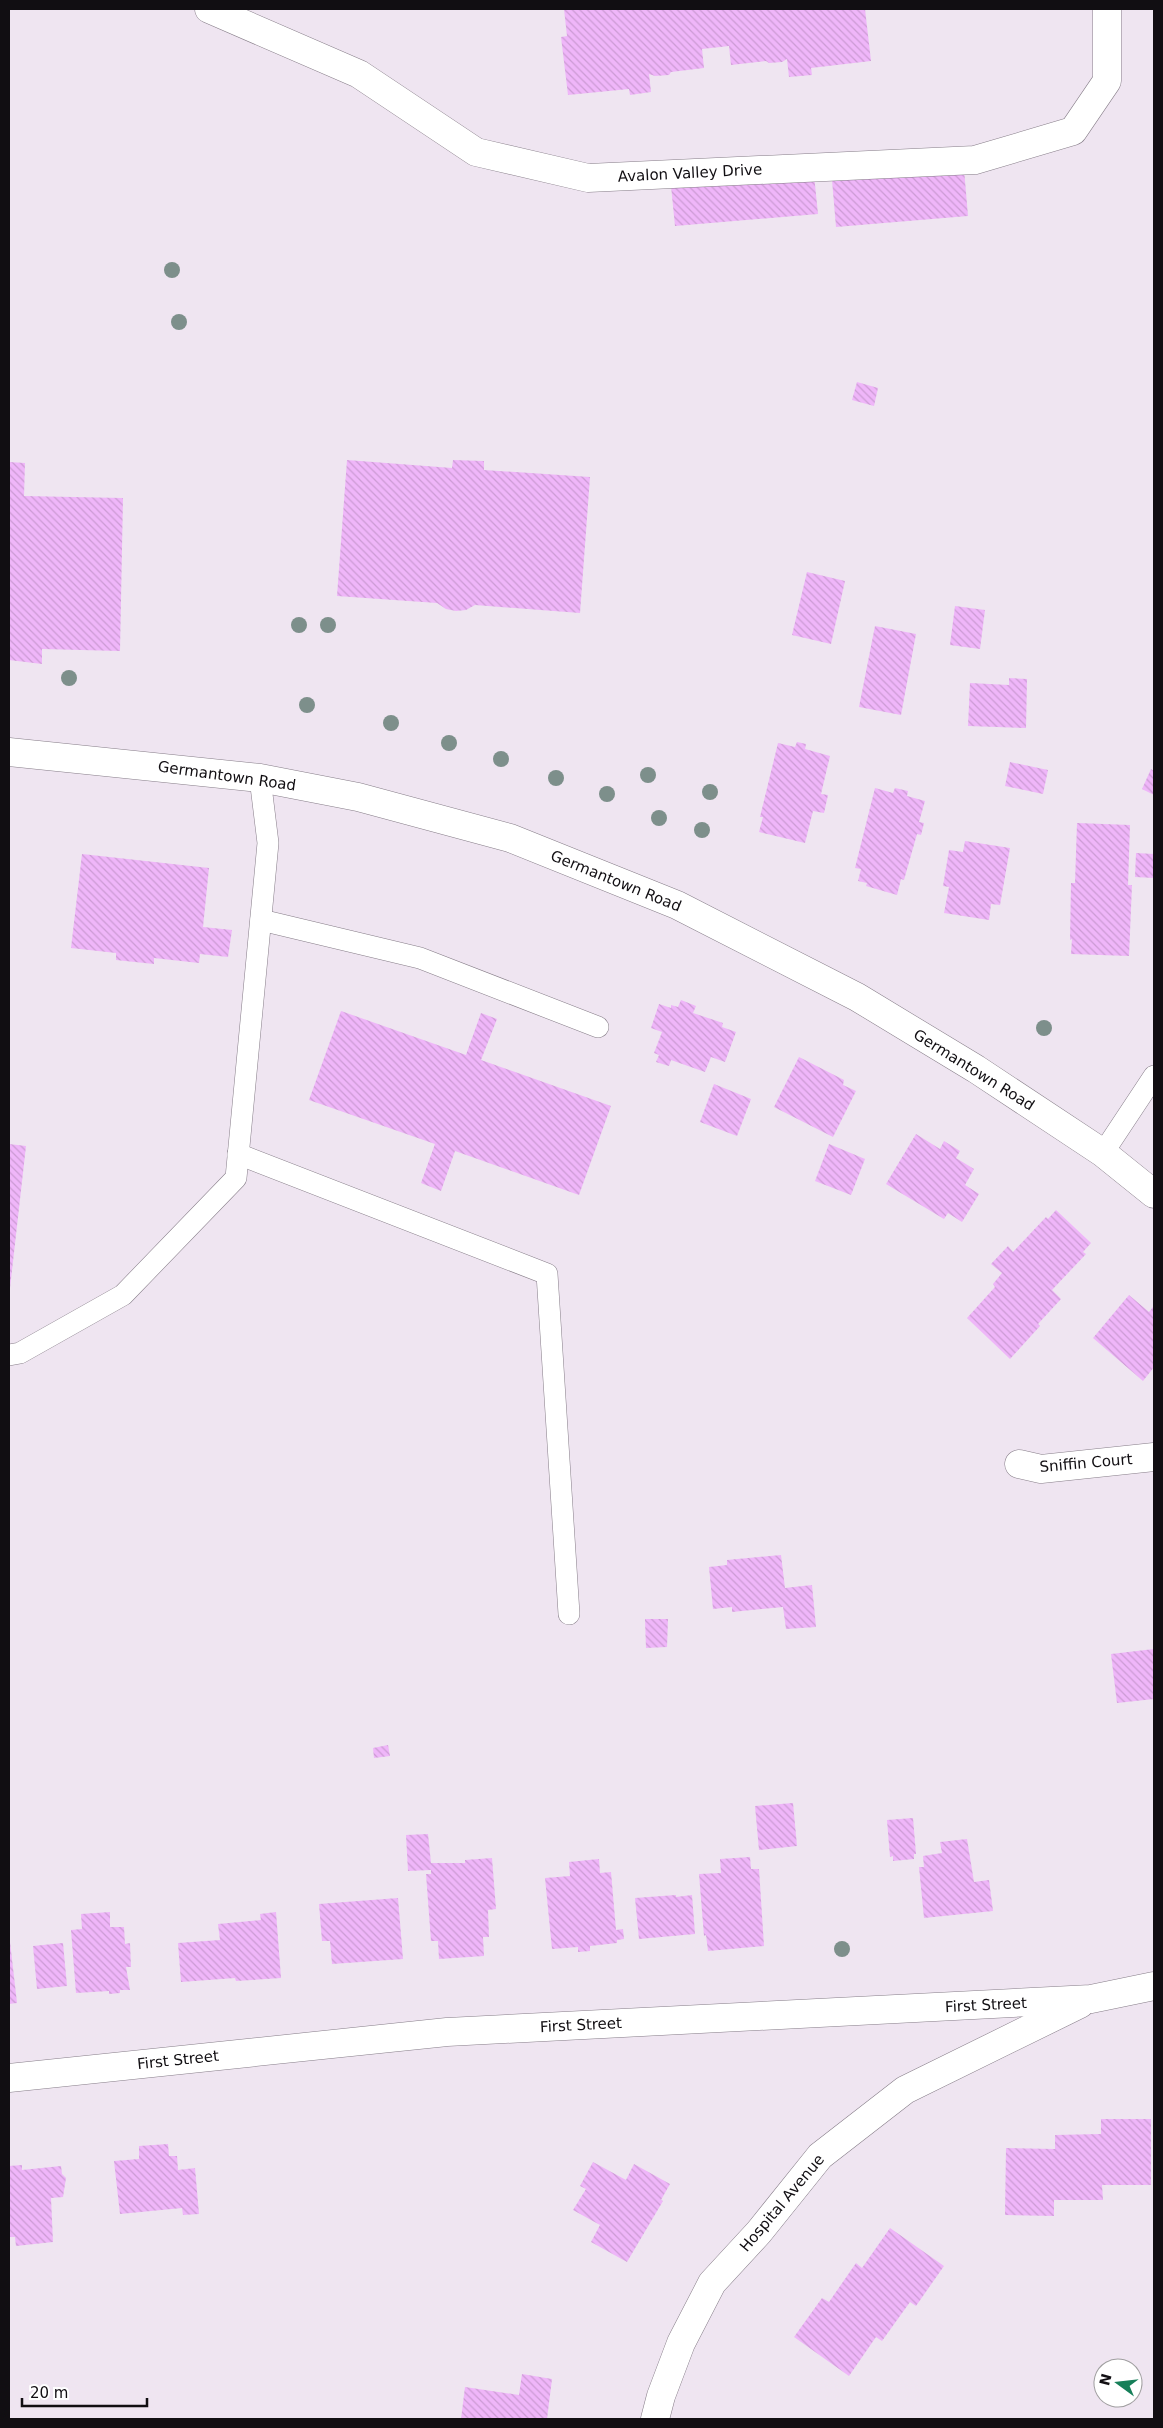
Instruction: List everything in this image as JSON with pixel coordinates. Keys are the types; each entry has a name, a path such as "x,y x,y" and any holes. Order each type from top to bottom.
{"street":[{"name":"Avalon Valley Drive","path":"209,9 359,74 476,152 588,178 975,160 1073,132 1107,81 1107,9"},
{"name":"Germantown Road","path":"9,752 260,778 358,797 510,838 677,905 857,997 976,1069 1103,1153 1154,1194"},
{"name":"Sniffin Court","path":"1018,1464 1041,1469 1154,1457"},
{"name":"First Street","path":"9,2078 447,2032 1091,1999 1154,1986"},
{"name":"Hospital Avenue","path":"655,2419 680,2343 712,2284 759,2232 820,2156 905,2090 1091,1999"}],"lane":[{"path":"9,1355 20,1353 122,1295 236,1178 268,843 260,778"},
{"path":"261,920 420,958 598,1027"},
{"path":"1103,1153 1154,1076"},
{"path":"238,1154 546,1274 570,1614"}],"building":[{"path":"564,9 865,9 871,61 811,68 812,75 789,77 787,59 782,62 769,63 766,61 731,65 729,46 702,49 704,68 671,72 669,75 655,76 649,74 651,92 630,95 629,89 568,95 561,37 567,36"},
{"path":"964,169 968,216 836,227 832,180"},
{"path":"814,175 818,214 675,226 671,186"},
{"path":"857,382 878,388 874,406 852,400"},
{"path":"347,460 452,468 453,460 484,461 484,470 590,477 580,613 475,605 466,610 456,611 446,609 437,603 337,596"},
{"path":"9,462 25,463 24,496 123,498 120,651 42,649 42,664 9,660"},
{"path":"807,572 845,581 831,644 792,635"},
{"path":"955,606 985,610 980,649 950,645"},
{"path":"875,626 916,634 901,715 859,707"},
{"path":"1009,678 1027,679 1026,728 968,726 970,683 1009,685"},
{"path":"797,742 806,744 805,749 830,756 821,794 828,795 824,813 813,811 805,843 759,832 763,817 760,817 778,743 795,747"},
{"path":"1010,762 1048,770 1043,794 1005,786"},
{"path":"1151,769 1154,771 1154,795 1142,789"},
{"path":"875,788 893,793 895,788 908,791 907,796 925,801 919,822 924,823 921,835 917,834 904,880 901,879 897,895 866,886 867,883 858,881 861,869 855,868"},
{"path":"1077,823 1130,825 1128,885 1132,885 1129,956 1071,954 1071,883 1075,883"},
{"path":"965,841 1010,848 1000,905 991,904 989,920 944,913 949,887 943,886 949,850 963,852"},
{"path":"1136,853 1154,854 1154,878 1135,877"},
{"path":"82,854 209,868 203,927 232,930 228,957 200,954 199,963 154,958 154,964 116,960 116,953 71,948"},
{"path":"681,1000 696,1006 693,1013 723,1023 722,1027 736,1032 725,1062 711,1057 705,1072 671,1060 669,1066 656,1062 659,1055 654,1053 662,1032 651,1028 659,1004 671,1008 671,1005 678,1007"},
{"path":"341,1011 466,1055 481,1013 497,1019 481,1060 611,1106 579,1195 455,1151 441,1191 421,1183 435,1144 309,1100"},
{"path":"799,1057 844,1080 843,1085 856,1091 833,1137 774,1107"},
{"path":"714,1084 751,1099 737,1136 700,1122"},
{"path":"916,1134 940,1149 944,1141 960,1151 956,1158 974,1169 965,1185 979,1194 962,1222 948,1213 944,1219 886,1184"},
{"path":"9,1144 26,1146 10,1288 9,1288"},
{"path":"829,1144 865,1159 851,1195 815,1181"},
{"path":"1056,1210 1091,1243 1083,1252 1086,1254 1052,1290 1061,1299 1010,1359 967,1318 995,1287 993,1284 1002,1273 991,1264 1008,1246 1013,1252 1046,1217 1048,1219"},
{"path":"1129,1295 1149,1312 1154,1308 1154,1367 1143,1381 1093,1338"},
{"path":"781,1555 785,1588 812,1585 816,1627 786,1629 783,1607 732,1612 732,1607 713,1609 709,1567 727,1565 727,1560"},
{"path":"645,1619 668,1619 667,1647 646,1648"},
{"path":"1154,1649 1154,1699 1117,1703 1111,1654"},
{"path":"388,1745 390,1756 374,1758 373,1748"},
{"path":"793,1803 797,1846 759,1850 755,1806"},
{"path":"913,1818 916,1854 914,1854 914,1859 893,1861 893,1856 890,1857 887,1820"},
{"path":"428,1834 431,1863 465,1863 465,1860 492,1858 496,1909 488,1910 489,1937 483,1937 484,1956 439,1959 438,1941 431,1941 426,1874 431,1874 431,1870 408,1871 406,1835"},
{"path":"967,1839 974,1882 989,1880 993,1911 924,1918 919,1867 924,1867 923,1856 942,1853 940,1842"},
{"path":"750,1857 751,1869 759,1869 764,1946 708,1951 706,1935 704,1936 699,1874 721,1873 720,1859"},
{"path":"599,1859 600,1873 611,1872 616,1930 623,1929 624,1939 617,1940 617,1943 590,1946 590,1951 578,1952 578,1947 552,1949 545,1878 570,1876 569,1862"},
{"path":"676,1895 676,1897 692,1895 695,1934 639,1939 635,1898"},
{"path":"398,1898 403,1959 332,1964 330,1941 322,1941 319,1904"},
{"path":"110,1912 110,1927 124,1927 125,1944 130,1943 131,1967 126,1967 130,1990 120,1990 120,1993 109,1994 109,1991 76,1993 71,1930 82,1929 81,1914"},
{"path":"276,1912 281,1978 236,1981 235,1978 181,1982 178,1943 220,1940 218,1924 261,1920 260,1914"},
{"path":"9,1933 17,2003 9,2004"},
{"path":"63,1943 67,1986 37,1989 33,1946"},
{"path":"1101,2119 1151,2119 1151,2185 1102,2185 1103,2200 1054,2200 1054,2216 1005,2215 1006,2148 1055,2149 1055,2135 1101,2134"},
{"path":"168,2144 169,2156 177,2156 178,2170 195,2168 199,2214 183,2215 182,2208 120,2214 114,2161 139,2159 139,2146"},
{"path":"593,2162 626,2180 634,2164 670,2184 661,2200 663,2201 627,2262 591,2242 600,2225 573,2210 586,2189 580,2186"},
{"path":"22,2165 22,2170 61,2166 62,2174 66,2178 63,2197 51,2198 53,2242 16,2246 15,2237 9,2237 9,2166"},
{"path":"890,2228 944,2266 916,2306 910,2302 882,2341 876,2337 849,2376 794,2337 822,2298 829,2302 856,2263 862,2268"},
{"path":"522,2374 552,2379 547,2419 461,2419 465,2387 519,2395"}]}
